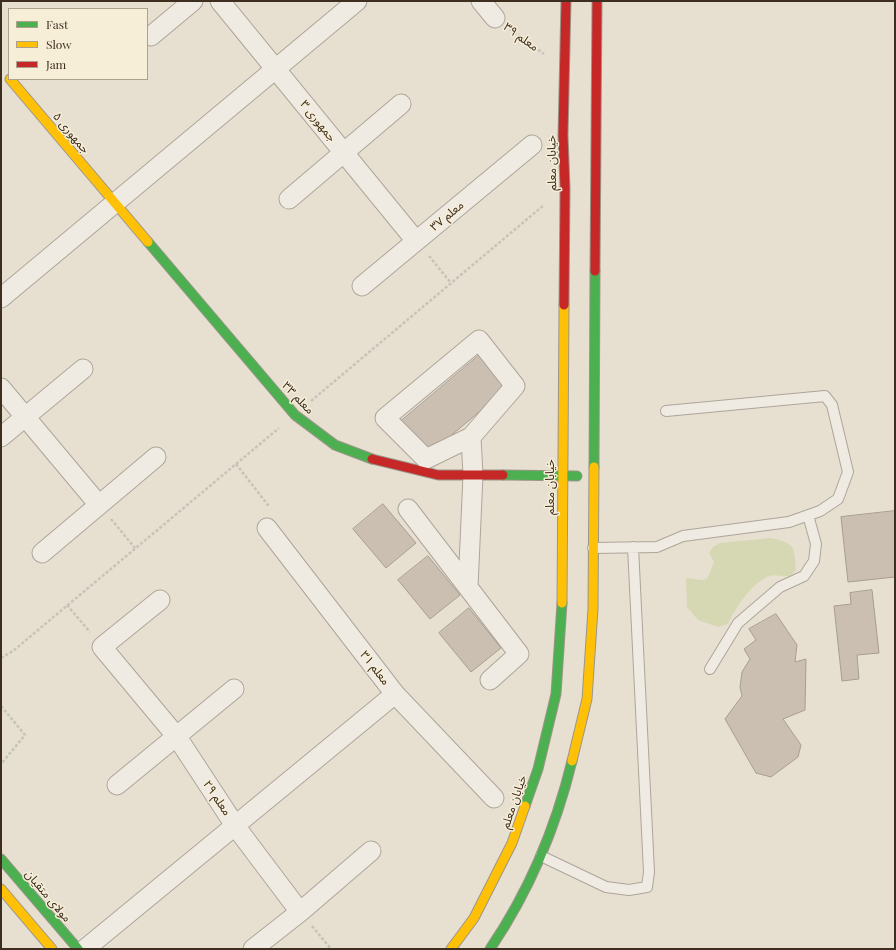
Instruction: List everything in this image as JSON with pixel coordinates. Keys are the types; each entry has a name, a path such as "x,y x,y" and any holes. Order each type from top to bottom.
{"main road":[{"name":"خیابان معلم","path":"451,949 474,918 512,843 538,769 556,694 562,608 563,135 566,1"},
{"path":"490,949 500,934 541,856 568,778 587,699 593,609 597,1"},
{"name":"جمهوری ۵","path":"11,80 115,203"},
{"name":"معلم ۳۳","path":"115,203 294,415 335,445 384,463 438,475 594,476"},
{"name":"مولای متقیان","path":"1,859 78,949"},
{"path":"1,889 52,949"}],"street":[{"path":"151,36 193,1"},
{"name":"جمهوری ۳","path":"220,1 416,241"},
{"path":"1,298 357,1"},
{"name":"معلم ۳۹","path":"481,1 495,18"},
{"path":"289,199 401,104"},
{"name":"معلم ۳۷","path":"362,286 532,145"},
{"path":"468,587 473,475 471,437 515,386 479,340 385,418 426,459 471,437"},
{"path":"1,437 83,369"},
{"path":"1,388 99,505"},
{"path":"42,553 156,457"},
{"path":"408,509 519,654 490,680"},
{"name":"معلم ۳۱","path":"267,528 395,694 494,798"},
{"path":"102,647 160,600"},
{"name":"معلم ۲۹","path":"102,647 176,737 236,827 300,912"},
{"path":"117,785 234,689"},
{"path":"85,949 236,827 395,694"},
{"path":"253,949 300,912 371,851"}],"lane":[{"path":"593,548 657,546 683,536 789,522 820,511 838,498 848,472 832,405 825,396 666,411"},
{"path":"710,670 738,623 780,587 804,576 814,561 816,544 808,515"},
{"path":"541,856 606,887 629,890 647,887 649,872 633,547"}],"path":[{"name":"معلم ۳۹","path":"495,18 565,70"},
{"path":"416,241 451,284"},
{"path":"236,464 268,505 267,528"},
{"path":"99,505 135,548"},
{"path":"67,605 102,647"},
{"path":"1,658 13,651"},
{"path":"1,706 25,735 1,764"},
{"path":"300,912 331,949"}],"green space":[{"path":"771,538 785,542 792,547 795,556 796,570 790,576 771,575 756,584 735,611 728,624 718,627 698,620 687,607 686,578 702,580 707,579 714,562 709,553 713,547 720,543"}],"building":[{"path":"483,352 511,385 428,455 400,422"},
{"path":"383,504 416,543 386,568 353,529"},
{"path":"895,511 895,577 848,582 841,517"},
{"path":"428,556 460,595 430,619 398,580"},
{"path":"872,590 879,653 857,655 859,679 842,681 834,606 851,604 850,593"},
{"path":"469,608 501,648 471,672 439,633"},
{"path":"776,614 797,645 795,662 806,659 805,710 783,719 801,745 798,757 771,777 756,773 725,719 742,696 740,687 742,672 750,659 744,649 756,640 749,629"}],"traffic: fast":[{"path":"148,242 295,415 335,445 372,459"},
{"path":"594,467 595,271"},
{"path":"503,475 577,476"},
{"path":"525,806 538,769 556,694 562,603"},
{"path":"490,949 517,905 539,859 558,810 572,761"},
{"path":"1,859 78,949"}],"traffic: slow":[{"path":"11,80 148,242"},
{"path":"562,603 564,305"},
{"path":"572,761 587,699 593,609 594,467"},
{"path":"451,949 474,918 512,843 525,806"},
{"path":"1,889 52,949"}],"traffic: jam":[{"path":"564,305 565,188 563,135 566,1"},
{"path":"595,271 597,1"},
{"path":"372,459 438,475 503,475"}]}
